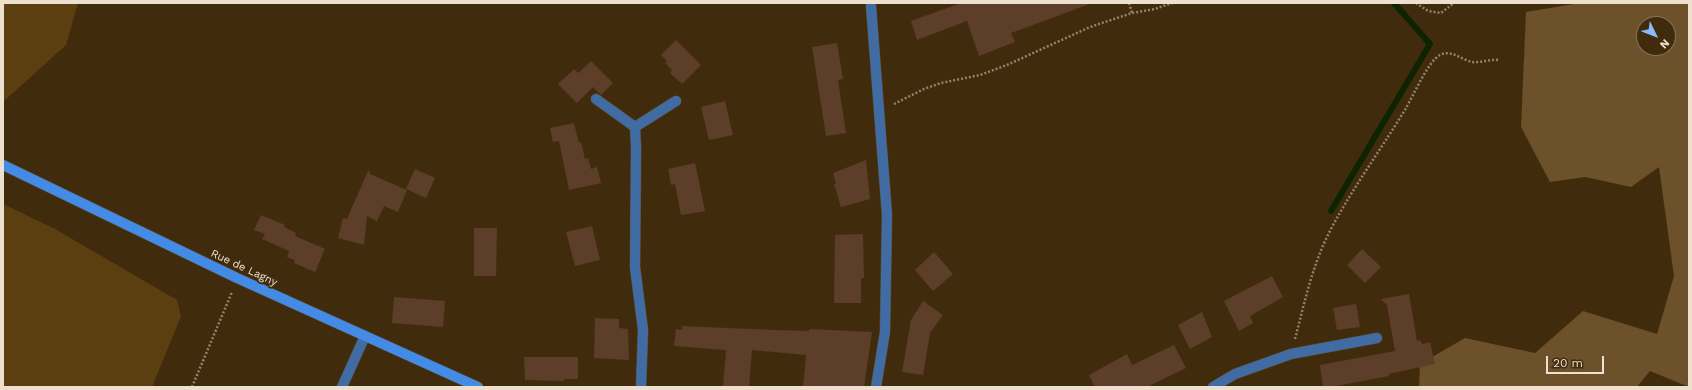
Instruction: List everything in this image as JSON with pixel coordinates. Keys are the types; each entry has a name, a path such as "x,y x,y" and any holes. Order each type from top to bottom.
{"main road":[{"name":"Rue de Lagny","path":"3,165 237,278 478,387"}],"street":[{"path":"871,5 887,215 885,332 876,387"},
{"path":"596,99 635,127"},
{"path":"635,127 676,100"},
{"path":"635,127 635,267 643,330 641,387"},
{"path":"342,387 365,336"},
{"path":"1213,387 1235,374 1291,354 1377,338"}],"path":[{"path":"1129,3 1132,13"},
{"path":"880,109 941,83 980,75 994,70 1090,27 1132,13 1172,3"},
{"path":"1416,3 1428,10 1441,13 1454,3"},
{"path":"1291,354 1312,276 1332,228 1431,64 1440,55 1445,54 1457,56 1471,62 1492,59 1499,60"},
{"path":"192,387 237,278"}],"shaded area":[{"path":"3,3 78,3 66,45 3,102"},
{"path":"1580,3 1689,3 1689,387 1650,371 1637,387 1419,387 1420,364 1465,338 1535,353 1583,311 1657,334 1674,276 1659,167 1631,187 1585,177 1550,182 1521,127 1526,12"},
{"path":"3,204 55,229 177,300 181,316 152,387 3,387"}],"building":[{"path":"961,3 1087,3 1087,5 1011,33 1015,42 979,56 967,21 917,40 911,21"},
{"path":"676,40 701,65 682,84 670,73 672,70 665,63 667,61 661,55"},
{"path":"837,43 843,79 838,80 846,133 826,136 812,47"},
{"path":"591,61 613,83 601,95 593,87 577,103 558,84 574,69 578,73"},
{"path":"725,101 733,135 709,140 701,107"},
{"path":"574,123 585,159 588,158 591,169 597,167 601,183 569,190 559,141 553,142 550,128"},
{"path":"866,160 870,199 841,207 834,184 836,184 833,173"},
{"path":"695,163 705,211 681,215 675,184 671,185 668,169"},
{"path":"415,169 435,178 426,198 406,189"},
{"path":"368,171 370,174 407,190 398,212 384,206 377,221 367,216 364,245 338,238 343,218 347,219"},
{"path":"261,215 285,225 284,227 296,233 295,236 325,249 315,272 294,263 295,260 287,257 289,251 262,239 265,234 254,230"},
{"path":"592,226 600,260 575,266 566,232"},
{"path":"474,228 497,228 496,276 474,276"},
{"path":"863,234 864,278 861,278 861,303 834,303 835,235"},
{"path":"1362,249 1381,267 1365,283 1347,265"},
{"path":"934,252 953,274 933,291 915,270"},
{"path":"1272,276 1283,297 1250,316 1253,323 1239,331 1224,301"},
{"path":"1409,294 1417,341 1420,340 1422,344 1430,342 1435,364 1388,374 1389,376 1331,387 1323,387 1320,365 1395,351 1387,305 1381,299"},
{"path":"394,297 445,301 443,327 392,323"},
{"path":"923,301 943,315 930,333 923,375 902,372 911,320"},
{"path":"1356,304 1360,327 1337,330 1333,308"},
{"path":"1202,312 1212,337 1190,349 1178,325"},
{"path":"595,318 619,319 619,328 628,329 629,360 594,358"},
{"path":"682,326 872,332 864,387 803,387 806,355 752,350 749,387 723,387 726,350 674,346 676,329 682,330"},
{"path":"1174,345 1186,368 1147,387 1095,387 1089,375 1127,354 1132,365"},
{"path":"524,357 578,357 578,379 564,379 564,381 525,380"}],"waterway":[{"path":"1331,211 1430,44 1394,3"}]}
